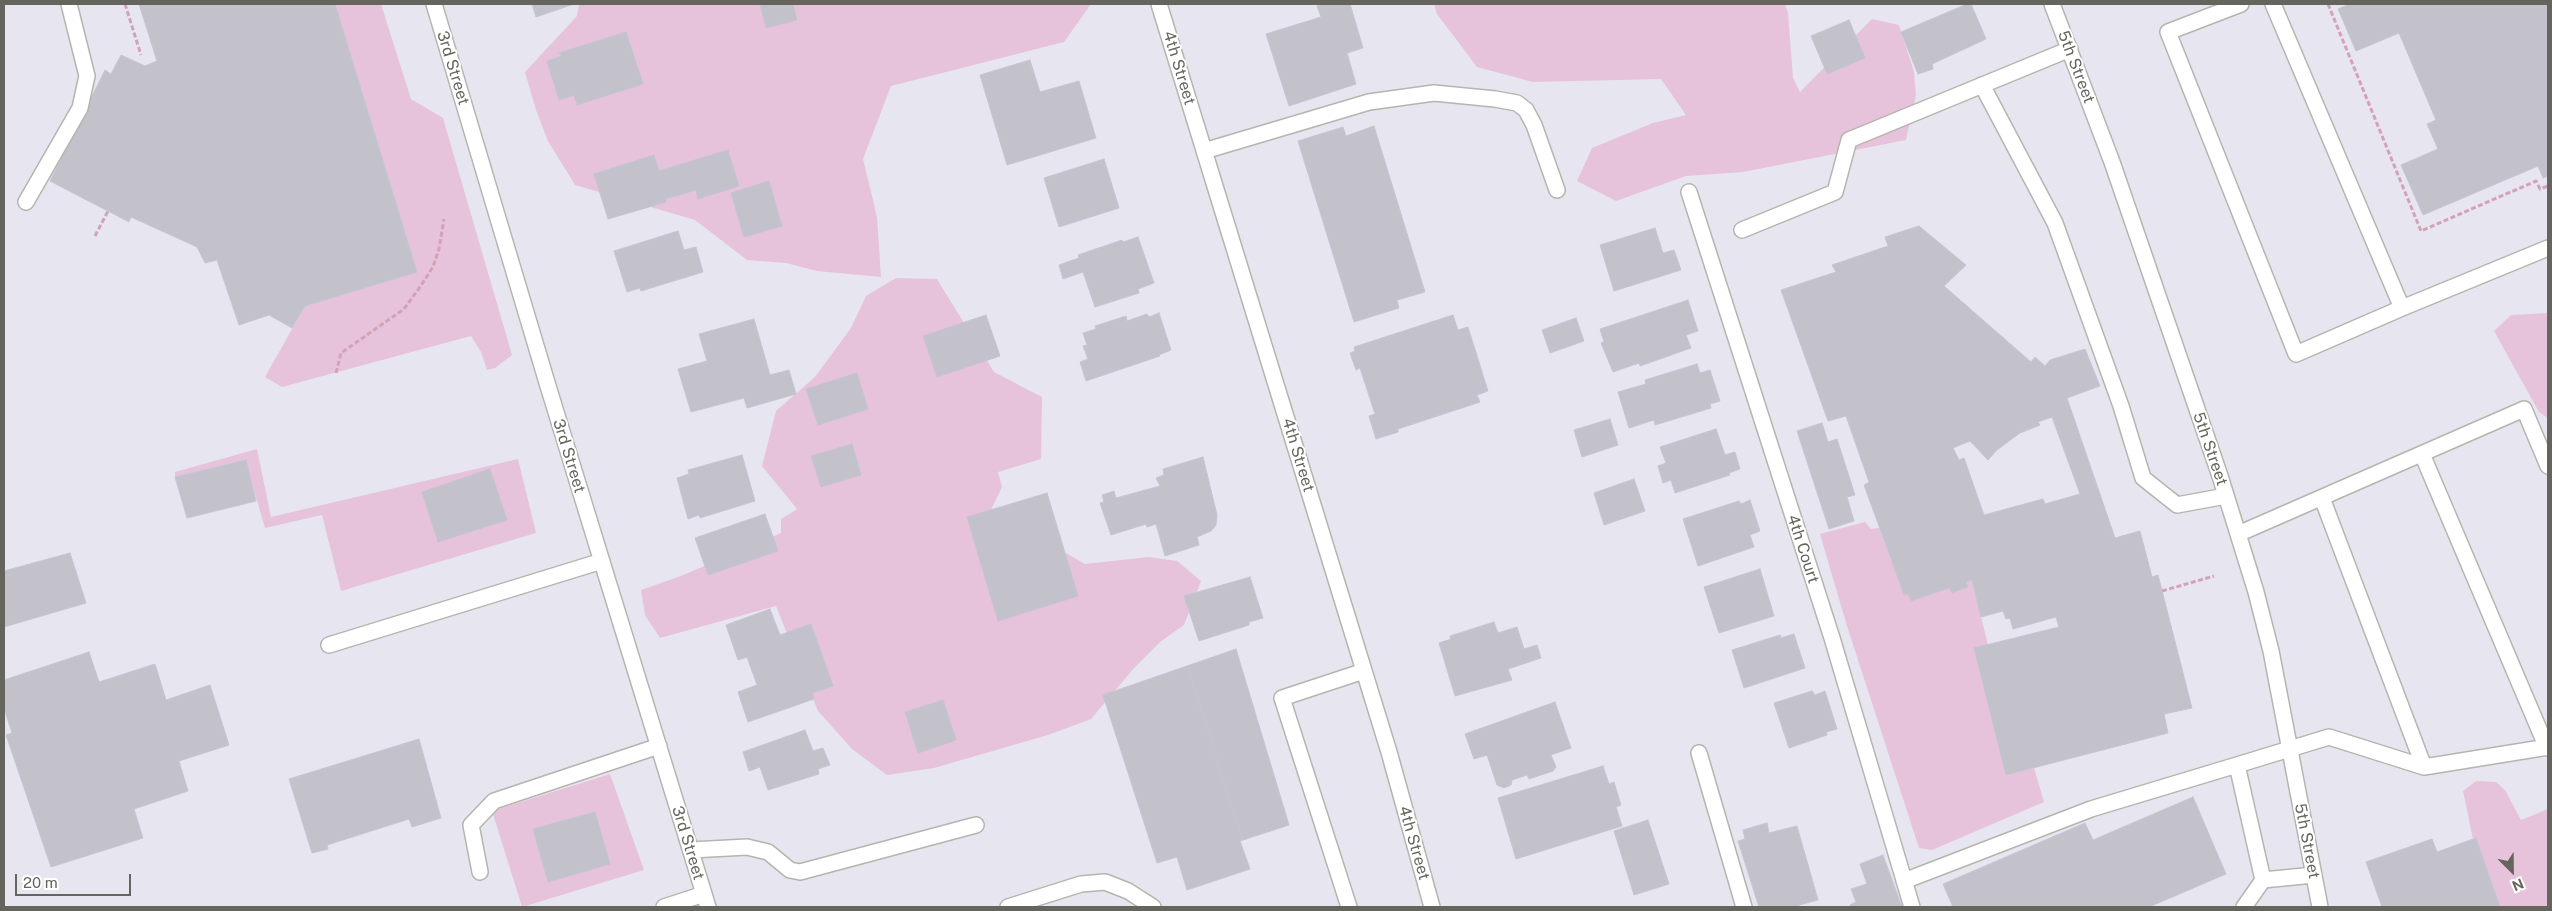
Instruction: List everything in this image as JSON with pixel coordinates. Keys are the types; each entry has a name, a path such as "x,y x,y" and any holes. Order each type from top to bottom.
{"street":[{"path":"26,202 80,108 87,76 69,4"},
{"name":"3rd Street","path":"434,4 706,901"},
{"name":"4th Street","path":"1160,4 1364,671 1432,907"},
{"name":"5th Street","path":"2052,4 2115,171 2238,534 2271,651 2320,907"},
{"path":"2241,4 2168,32 2296,354 2548,248"},
{"path":"2273,4 2402,308"},
{"path":"1742,230 1835,192 1849,140 2070,49"},
{"path":"1982,85 2055,222 2121,406 2143,478 2177,505 2226,496"},
{"path":"1204,151 1368,102 1434,93 1494,99 1517,103 1526,110 1534,124 1557,190"},
{"name":"4th Court","path":"1688,192 1832,638 1912,907"},
{"path":"2238,534 2524,409 2548,466"},
{"path":"1904,881 2091,809 2329,737 2424,767 2548,748 2422,454"},
{"path":"2322,498 2424,767"},
{"path":"330,645 602,561"},
{"path":"1349,907 1282,698 1364,671"},
{"path":"480,872 471,825 494,801 659,746"},
{"path":"1699,753 1744,907"},
{"path":"2237,765 2263,880 2244,907"},
{"path":"691,850 747,847 768,852 790,870 800,872 976,825"},
{"path":"2263,880 2314,875"},
{"path":"1012,906 1080,884 1105,882 1128,891 1153,907"},
{"path":"664,907 706,901"}],"path":[{"path":"125,4 141,55"},
{"path":"2328,4 2421,230 2536,181 2540,189 2548,186"},
{"path":"95,236 108,211"},
{"path":"336,373 341,353 404,308 420,287 433,267 439,249 444,218"},
{"path":"2162,591 2214,576"}],"shaded area":[{"path":"335,4 381,4 411,99 443,118 512,355 495,368 487,370 481,352 471,336 282,387 265,377 305,306 417,272"},
{"path":"579,4 1091,4 1064,42 891,86 863,159 877,217 881,277 817,271 786,263 747,260 695,220 575,185 548,141 536,110 525,72 577,16"},
{"path":"1434,4 1785,4 1788,13 1793,78 1800,92 1872,19 1899,25 1914,72 1916,95 1906,140 1743,172 1686,176 1616,201 1577,181 1592,148 1653,123 1686,115 1661,79 1533,82 1477,67 1437,14"},
{"path":"896,278 937,279 994,372 1042,397 1041,459 998,472 1002,487 991,510 1085,564 1149,557 1177,561 1201,581 1184,625 1160,642 1135,667 1091,719 1048,735 934,768 887,775 852,749 818,711 776,606 660,638 645,615 641,590 681,576 781,533 781,519 797,509 762,466 776,411 815,377 851,328 866,296"},
{"path":"2548,313 2548,418 2539,412 2494,331 2511,315"},
{"path":"257,449 271,517 518,459 536,533 341,591 322,515 265,528 245,460 175,477 175,472"},
{"path":"1865,522 1871,529 1879,528 1904,595 1908,594 1911,601 1949,588 1952,593 1968,587 1966,582 1972,580 1988,645 2007,775 2034,768 2044,802 1932,850 1919,848 1847,626 1820,534"},
{"path":"610,774 644,870 522,907 492,811"},
{"path":"2476,781 2496,782 2505,790 2521,820 2548,809 2548,907 2500,907 2476,838 2473,839 2463,791"}],"building":[{"path":"139,4 335,4 417,272 305,306 292,328 269,315 239,325 217,260 205,263 197,247 131,217 129,222 50,181 105,70 111,74 121,55 145,66 157,61"},
{"path":"532,4 574,4 536,17"},
{"path":"760,4 793,4 797,20 766,28"},
{"path":"1325,4 1350,4 1363,48 1347,53 1356,84 1289,106 1266,34 1321,17 1317,6"},
{"path":"1971,4 1986,39 1932,64 1933,69 1918,74 1901,32"},
{"path":"2350,4 2548,4 2548,176 2543,178 2538,166 2423,215 2401,165 2438,149 2427,124 2436,120 2399,33 2356,51 2338,9"},
{"path":"1849,20 1865,58 1827,74 1811,36"},
{"path":"626,32 643,84 577,105 574,95 559,100 547,61 562,56 559,53"},
{"path":"1030,60 1040,92 1079,81 1096,138 1007,165 980,75"},
{"path":"1374,126 1425,292 1397,300 1399,308 1354,322 1298,141 1343,127 1346,136"},
{"path":"728,150 739,186 698,199 696,190 665,199 666,202 608,219 594,174 654,155 659,171"},
{"path":"1104,159 1119,208 1059,227 1044,178"},
{"path":"769,181 782,226 744,237 731,193"},
{"path":"1919,226 1966,265 1944,286 2031,362 2035,357 2045,366 2050,360 2085,349 2100,386 2067,398 2115,538 2140,531 2152,577 2158,575 2192,708 2164,714 2168,733 2006,775 1974,648 2059,627 2056,617 2013,629 2010,618 2006,619 2003,611 1981,617 1972,580 1966,582 1968,587 1952,593 1949,588 1911,601 1908,594 1904,595 1864,485 1869,482 1846,416 1828,421 1781,290 1836,272 1832,265 1888,246 1885,237","holes":["2052,417 2080,494 2045,504 2043,499 1984,515 1964,458 1959,460 1953,448 1970,441 1988,460 1997,450 2020,433 2040,425 2038,422"]},
{"path":"1655,228 1663,253 1674,250 1681,270 1614,291 1600,245"},
{"path":"678,231 684,250 696,247 703,272 641,291 640,288 627,292 614,251"},
{"path":"1138,237 1154,283 1138,289 1139,293 1095,307 1083,272 1063,279 1059,265 1079,258 1078,255 1122,240 1123,242"},
{"path":"1688,300 1698,331 1686,335 1691,348 1640,366 1639,363 1613,372 1601,343 1604,342 1600,329"},
{"path":"1159,313 1171,350 1160,356 1086,381 1080,362 1088,359 1083,346 1087,345 1083,333 1096,329 1095,326 1126,316 1127,321 1147,314 1149,317"},
{"path":"986,315 1000,356 937,377 923,336"},
{"path":"1453,315 1458,330 1468,327 1488,391 1477,395 1480,402 1398,429 1398,432 1376,439 1369,416 1375,414 1360,368 1356,370 1350,353 1355,351 1354,347"},
{"path":"1576,318 1584,341 1550,353 1542,330"},
{"path":"754,319 770,375 789,370 796,394 747,408 744,398 691,412 678,369 707,361 699,334"},
{"path":"1697,364 1700,373 1710,370 1720,401 1710,404 1711,408 1655,425 1654,420 1629,428 1618,392 1646,384 1645,380"},
{"path":"857,373 868,409 818,425 806,389"},
{"path":"1610,419 1618,445 1582,457 1574,430"},
{"path":"1822,423 1828,442 1837,439 1855,495 1847,497 1854,521 1829,529 1797,431"},
{"path":"1716,429 1725,455 1735,452 1740,469 1729,473 1730,475 1675,493 1671,480 1663,483 1658,466 1666,463 1660,447"},
{"path":"852,444 861,475 821,487 811,456"},
{"path":"742,455 755,501 700,518 699,515 688,519 677,478 689,474 688,470"},
{"path":"1203,457 1217,515 1216,525 1211,531 1197,537 1199,545 1165,556 1156,524 1147,527 1146,524 1111,535 1100,503 1104,502 1102,495 1114,491 1116,498 1160,486 1156,478 1164,475 1163,469"},
{"path":"246,460 256,501 187,518 175,477"},
{"path":"490,469 507,520 438,542 422,492"},
{"path":"1634,479 1645,511 1604,525 1594,493"},
{"path":"1047,493 1078,596 998,621 967,517"},
{"path":"1750,500 1760,531 1750,535 1754,547 1698,566 1683,519 1739,501 1741,504"},
{"path":"765,514 778,551 708,575 695,538"},
{"path":"70,553 86,603 4,627 4,571"},
{"path":"1760,569 1774,616 1719,633 1704,587"},
{"path":"1250,577 1263,618 1249,622 1249,625 1199,641 1184,596"},
{"path":"770,609 780,635 811,624 833,686 812,693 814,699 748,722 738,692 757,685 747,657 738,660 726,625"},
{"path":"1494,622 1498,633 1517,627 1524,649 1537,645 1541,658 1508,669 1512,680 1455,696 1439,643 1451,639 1450,636"},
{"path":"1794,634 1805,668 1744,688 1732,650 1780,635 1781,638"},
{"path":"1236,649 1289,825 1243,840 1187,666"},
{"path":"89,652 99,682 155,664 166,700 210,685 229,745 179,761 188,791 134,809 143,838 51,867 6,735 12,733 4,708 4,680"},
{"path":"1187,666 1243,840 1240,841 1250,869 1187,890 1177,857 1157,863 1103,695"},
{"path":"1812,691 1815,695 1825,691 1837,729 1826,732 1827,735 1789,748 1774,703"},
{"path":"943,700 956,740 918,753 905,712"},
{"path":"1555,702 1571,748 1551,755 1556,767 1553,771 1529,779 1527,775 1512,780 1511,785 1504,788 1497,785 1487,755 1474,759 1465,734"},
{"path":"805,730 813,751 823,748 830,765 818,769 819,774 768,790 760,767 749,771 743,752"},
{"path":"419,739 441,818 412,827 409,819 327,845 328,849 312,853 289,779"},
{"path":"1603,766 1609,784 1614,782 1621,805 1616,807 1622,826 1516,859 1498,798"},
{"path":"2193,797 2226,874 2149,907 1953,907 1943,884 2085,823 2093,840"},
{"path":"595,812 610,864 548,882 533,829"},
{"path":"1648,820 1669,884 1634,895 1614,831"},
{"path":"1767,823 1769,833 1797,826 1818,900 1799,905 1799,907 1759,907 1738,841 1745,839 1743,830"},
{"path":"2476,838 2500,907 2382,907 2366,862 2432,839 2437,852"},
{"path":"1883,855 1902,907 1851,907 1850,905 1856,902 1851,889 1867,884 1860,864"}]}
